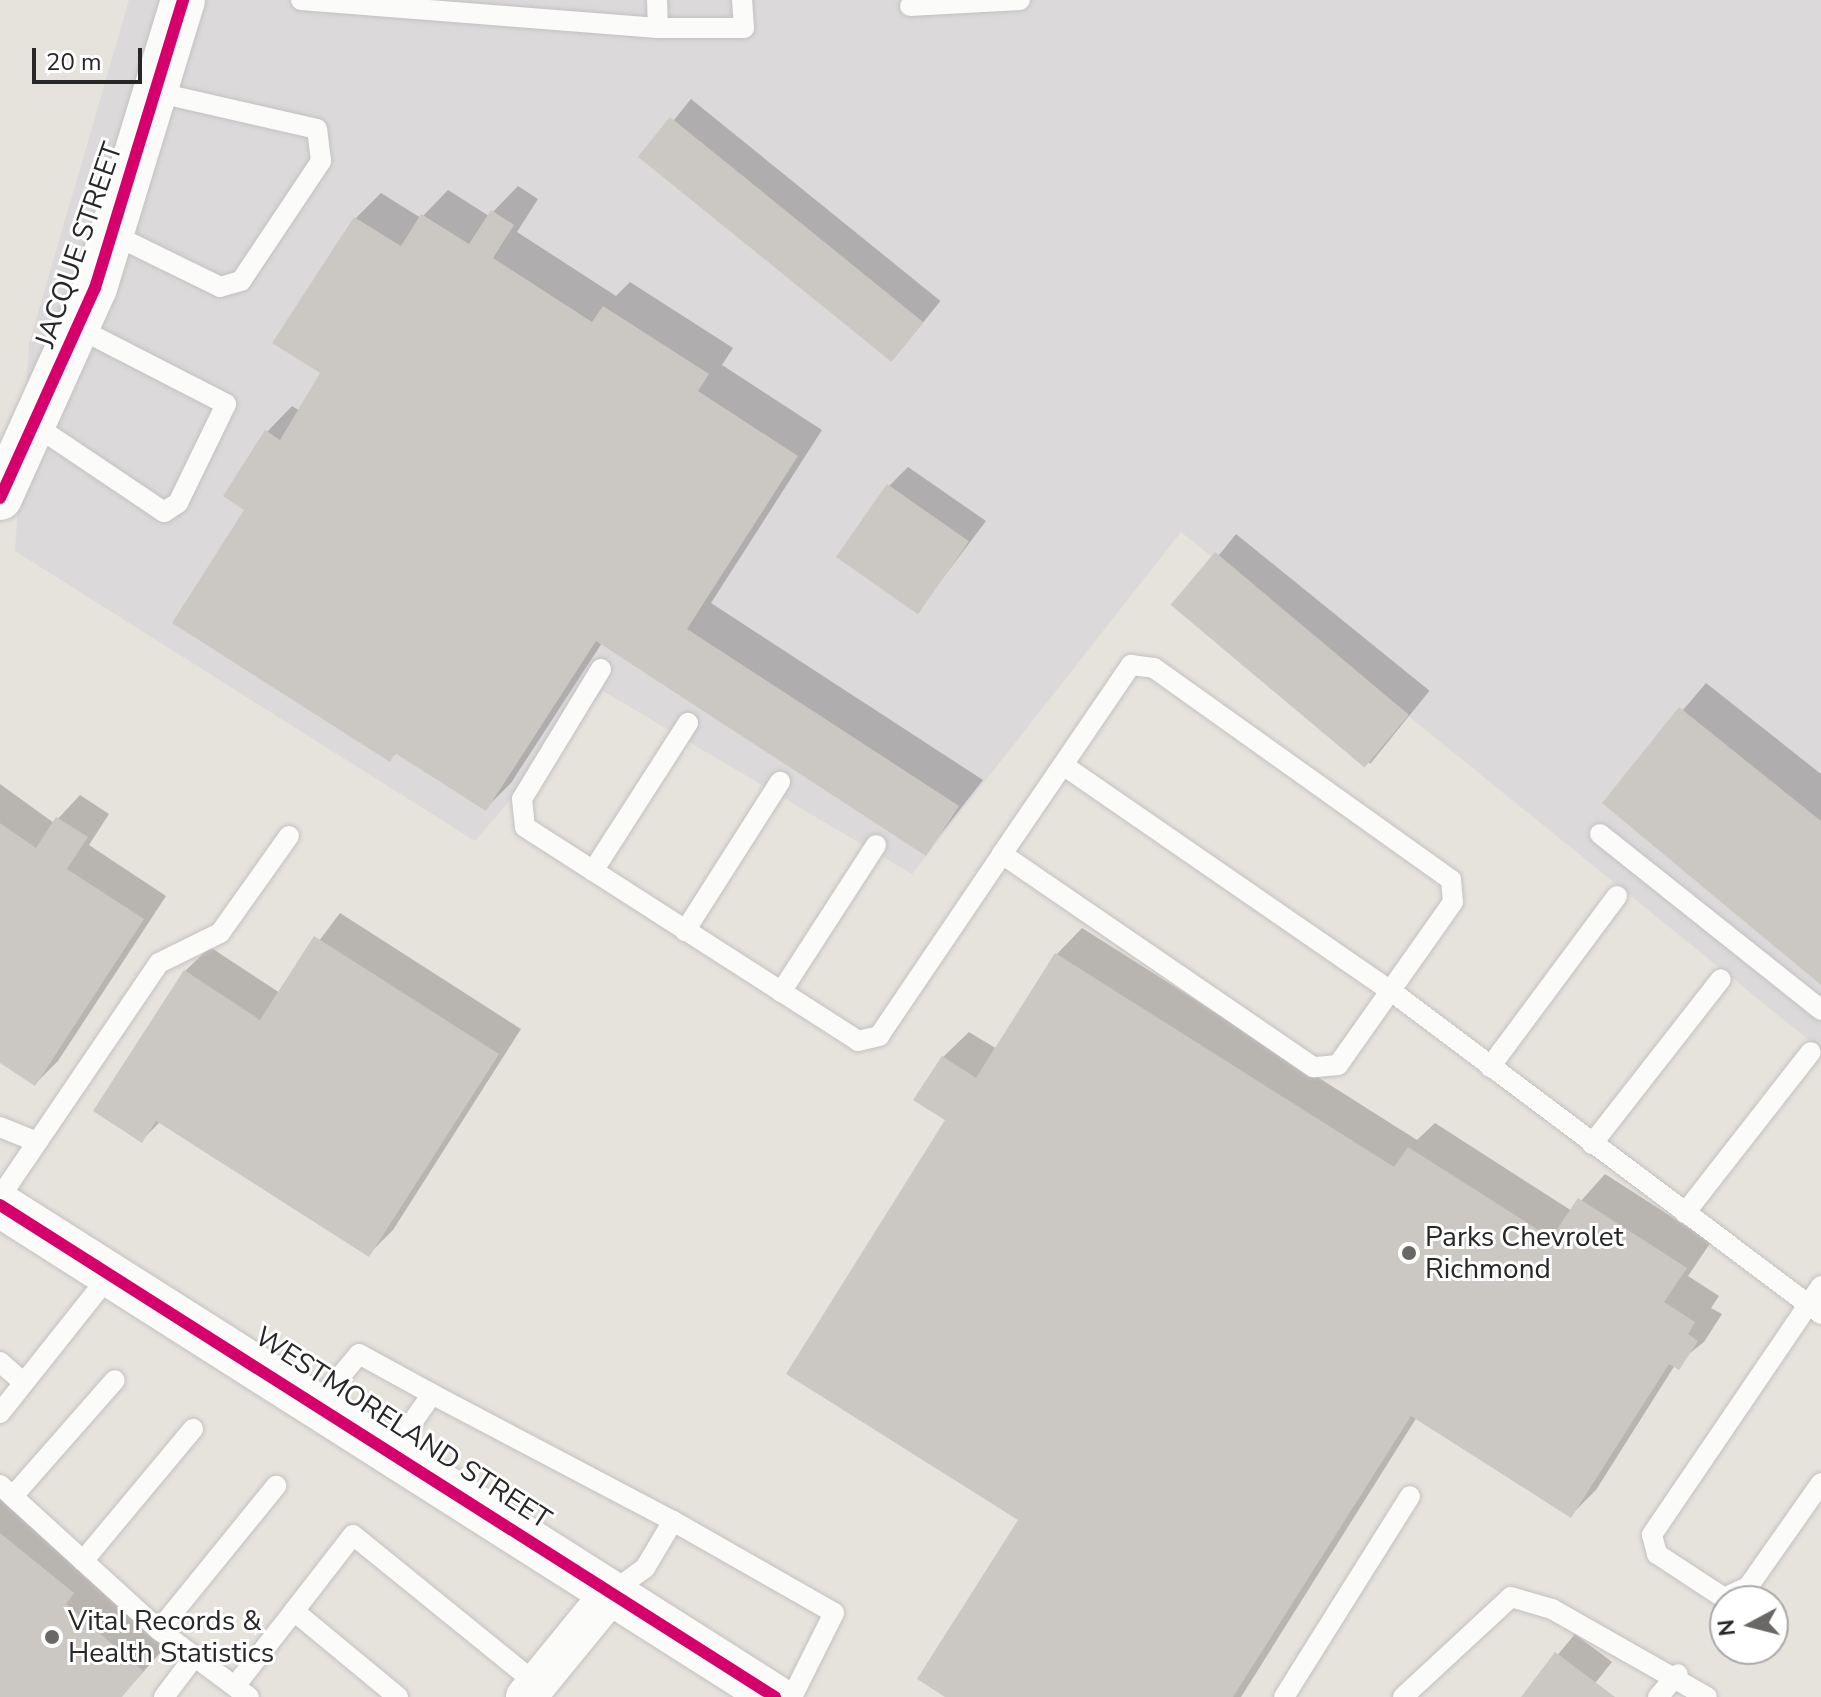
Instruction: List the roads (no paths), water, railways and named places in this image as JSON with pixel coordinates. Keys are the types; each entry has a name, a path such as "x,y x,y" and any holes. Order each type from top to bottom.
{"street":[{"name":"JACQUE STREET","path":"0,498 36,426 78,328 112,234 183,0"},
{"name":"WESTMORELAND STREET","path":"0,1205 113,1271 775,1697"},
{"path":"532,1690 612,1592"}],"lane":[{"path":"301,0 658,28 744,28 742,0"},
{"path":"657,0 658,28"},
{"path":"910,6 1020,0"},
{"path":"112,234 220,287 241,281 321,161 317,129 156,92"},
{"path":"36,426 164,512 178,503 226,404 78,328"},
{"path":"601,669 522,799 525,827 858,1041 879,1036 1002,854 1131,665 1154,668 1451,880 1453,902 1338,1065 1313,1067 1002,854"},
{"path":"593,871 688,723"},
{"path":"1063,765 1391,991 1814,1309"},
{"path":"685,931 780,782"},
{"path":"1600,834 1821,1010"},
{"path":"0,1197 35,1141 159,963 220,933 289,836"},
{"path":"781,992 876,845"},
{"path":"1490,1067 1617,896"},
{"path":"1592,1144 1721,979"},
{"path":"1685,1213 1811,1052"},
{"path":"0,1127 35,1141"},
{"path":"0,1413 113,1271"},
{"path":"1821,1286 1814,1309 1652,1535 1657,1554 1724,1598 1748,1587 1821,1483"},
{"path":"319,1402 359,1354 673,1521 834,1613 792,1697"},
{"path":"0,1362 23,1382"},
{"path":"115,1380 6,1490 159,1630 194,1657 242,1691 294,1611 353,1535 532,1690"},
{"path":"393,1450 432,1394"},
{"path":"83,1561 193,1429"},
{"path":"159,1630 276,1486"},
{"path":"1284,1697 1410,1496"},
{"path":"612,1592 645,1568 673,1521"},
{"path":"1403,1697 1511,1597 1552,1609 1678,1674 1707,1697"},
{"path":"294,1611 398,1697"},
{"path":"164,1697 194,1657"},
{"path":"1658,1697 1678,1674"}],"place":[{"name":"Parks Chevrolet Richmond","path":"1409,1253"},
{"name":"Vital Records & Health Statistics","path":"52,1637"}]}
